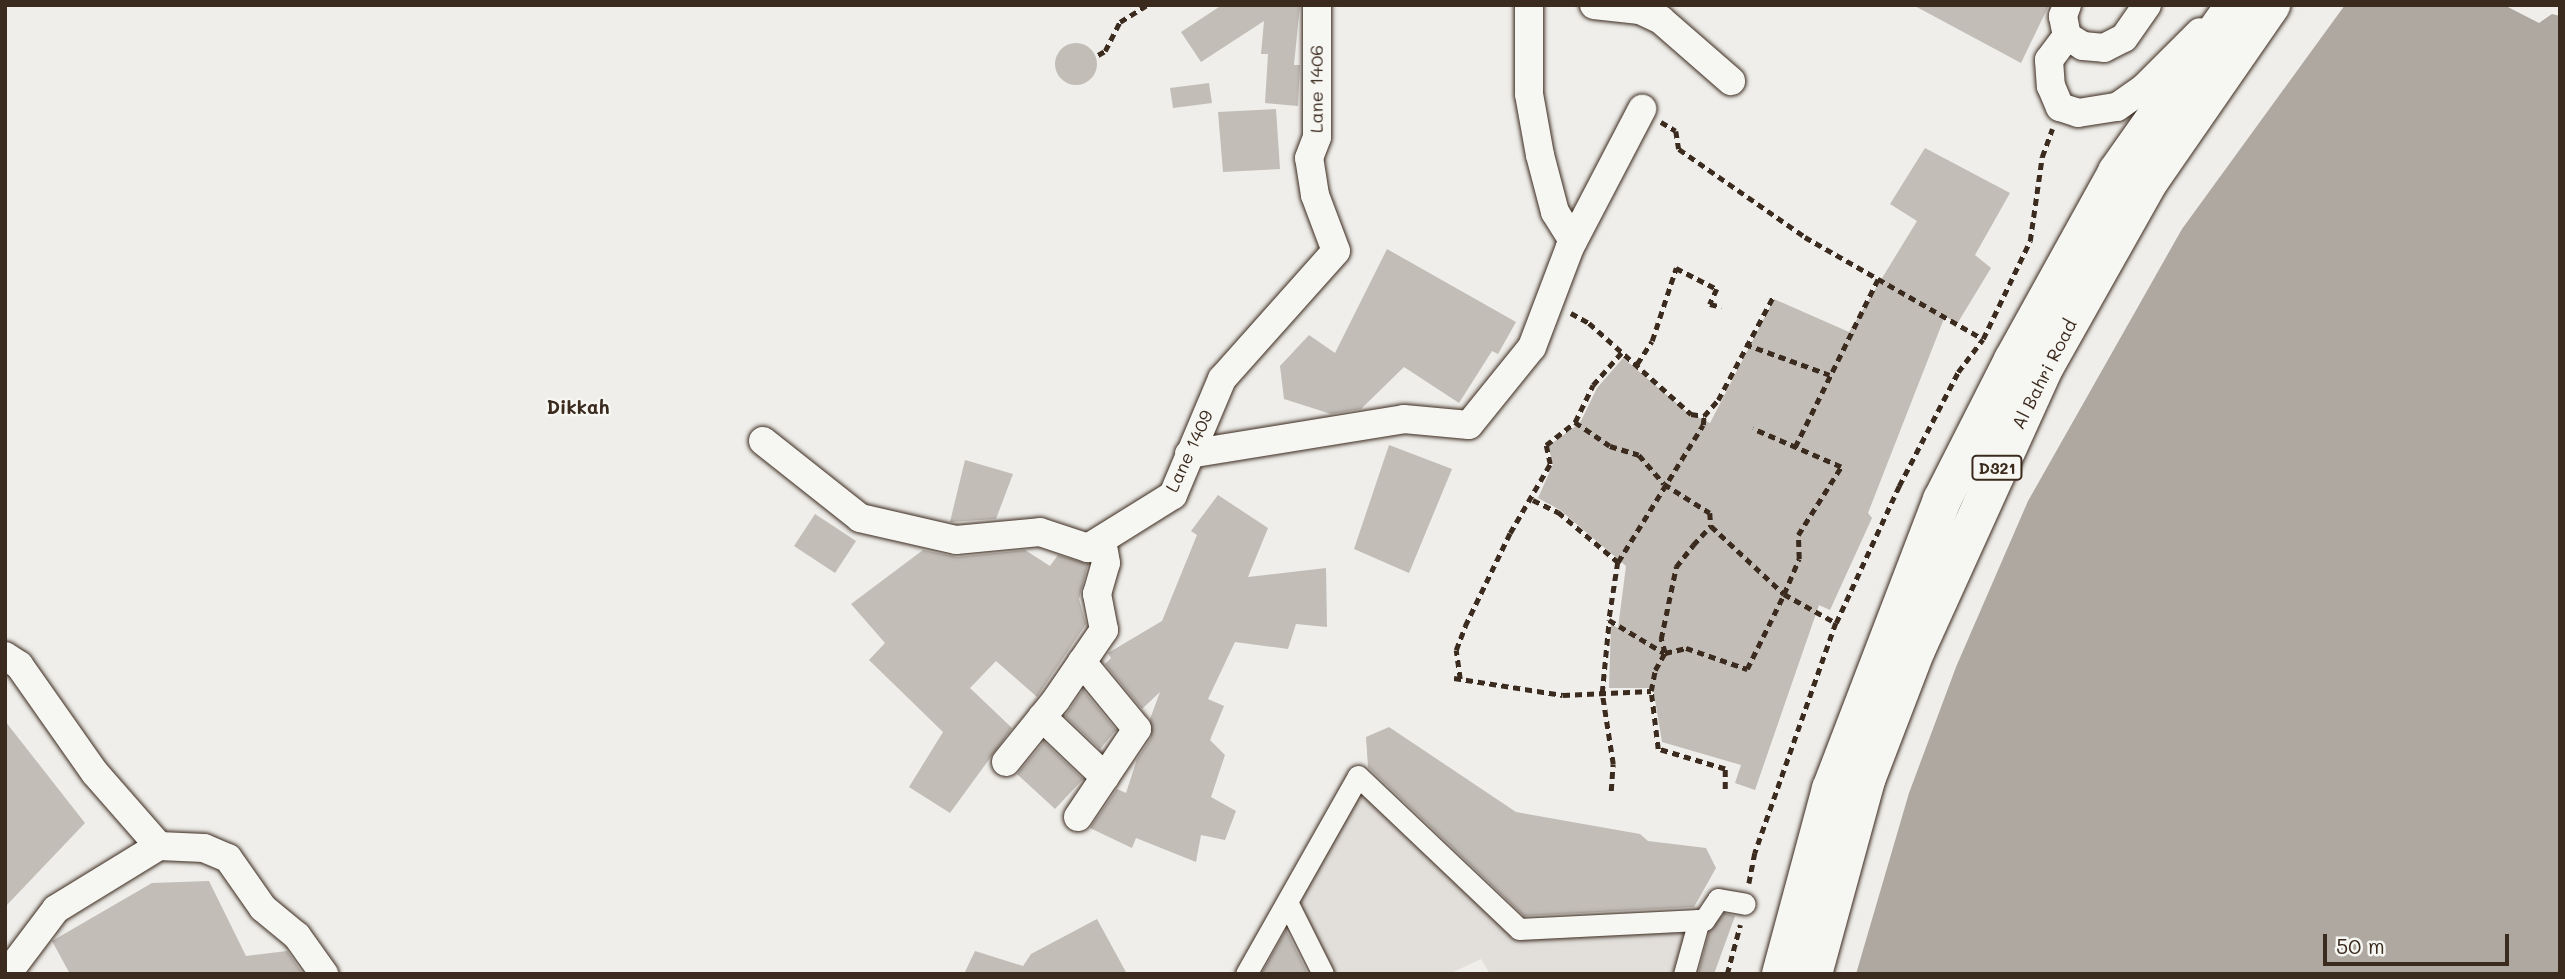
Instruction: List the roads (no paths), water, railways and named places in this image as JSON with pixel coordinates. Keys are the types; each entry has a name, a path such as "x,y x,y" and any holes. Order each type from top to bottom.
{"main road":[{"name":"Al Bahri Road","path":"1781,974 1831,789 1942,500 2013,360 2117,172 2235,5"},
{"name":"Al Bahri Road","path":"1813,974 1871,767 1916,650 2045,366 2150,180 2271,5"}],"street":[{"path":"1529,5 1529,94 1538,143 1555,212 1573,241"},
{"path":"1594,5 1640,10 1661,20 1731,81"},
{"path":"2067,5 2067,36 2049,60 2051,86 2060,107 2078,113 2117,107 2144,88 2226,5"},
{"path":"2067,36 2082,46 2104,48 2124,38 2147,5"},
{"name":"Lane 1406","path":"1314,7 1317,137 1309,158 1315,195 1336,251"},
{"path":"1189,454 1404,419 1469,425 1532,347 1573,241 1647,113"},
{"name":"Lane 1409","path":"1102,541 1173,495 1222,379 1336,251"},
{"path":"763,440 860,518 956,540 1040,532 1087,548 1102,541 1106,564 1097,594 1104,629 1042,717 1006,762"},
{"path":"5,656 19,666 95,773 159,846"},
{"path":"1078,817 1137,729 1082,662"},
{"path":"1042,717 1105,777"},
{"path":"1246,974 1358,776 1519,929 1704,920 1718,899 1745,904"},
{"path":"7,974 56,909 159,846 204,849 228,858 263,908 297,936 324,974"},
{"path":"1287,902 1323,974"},
{"path":"1684,974 1699,920"}],"district":[{"name":"Dikkah","path":"578,407"}]}
